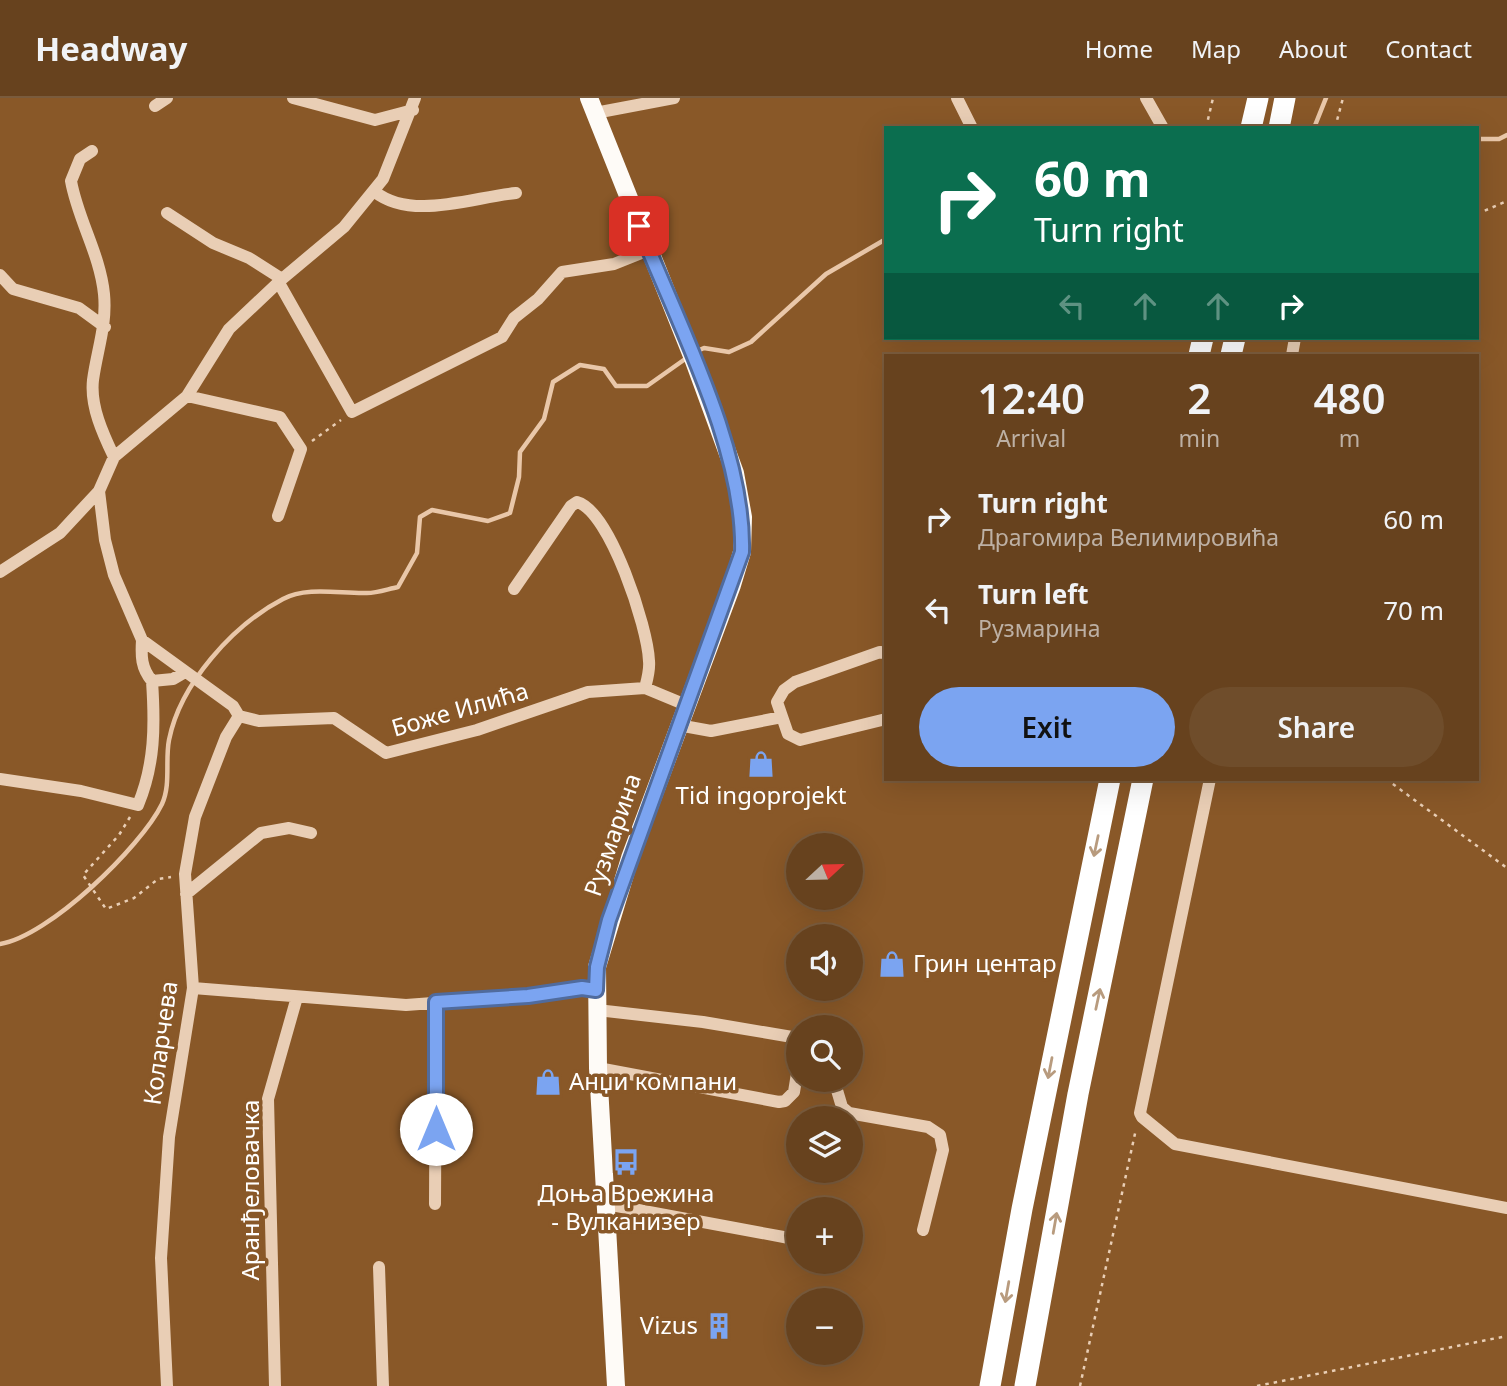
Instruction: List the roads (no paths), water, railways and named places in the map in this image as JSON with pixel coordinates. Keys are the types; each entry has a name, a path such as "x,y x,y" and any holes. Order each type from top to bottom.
{"highway":[{"path":"1252,126 1258,100"},
{"path":"990,1386 1027,1184 1110,781"},
{"path":"1024,1386 1078,1094 1143,781"}],"main road":[{"name":"Рузмарина","path":"592,106 691,353 735,473 743,517 738,563 609,920 597,967 598,1068 616,1386"}],"street":[{"path":"155,106 167,98"},
{"path":"293,98 375,120 414,104"},
{"path":"592,106 674,98"},
{"path":"957,98 971,126"},
{"path":"1146,98 1162,126"},
{"path":"0,572 60,533 99,491 114,457 187,396 229,328 344,227 374,192 414,104"},
{"path":"92,151 80,159 71,181 94,248 104,294 105,327 93,382 99,424 114,457"},
{"path":"374,192 390,204 423,206 516,193"},
{"path":"167,213 213,243 249,258 280,281 352,412 502,337 514,318 538,299 562,272 614,264 649,250"},
{"path":"0,275 13,289 79,308 105,327"},
{"path":"187,396 280,417 301,449 278,516"},
{"path":"0,779 81,790 138,805 150,767 154,740 152,681 144,672 142,640 114,575 105,540 99,491"},
{"path":"514,589 571,506 577,502 583,504 595,516 620,559 633,590 644,628 649,663 645,688"},
{"path":"142,640 233,706 239,716"},
{"path":"884,653 795,682 784,690 777,702 788,734 800,740 884,719"},
{"path":"152,681 173,678 186,672"},
{"name":"Боже Илића","path":"239,716 259,721 334,718 386,753 477,730 588,692 645,688 686,705"},
{"name":"Коларчева","path":"167,1386 161,1258 169,1138 193,988 185,874 195,817 226,737 239,716"},
{"path":"678,725 711,731 782,717"},
{"path":"1210,781 1140,1112 1175,1144 1507,1208"},
{"path":"186,894 261,833 289,828 311,833"},
{"path":"193,988 393,1004 528,996 582,988 596,990"},
{"name":"Аранђеловачка","path":"275,1386 268,1099 297,997"},
{"path":"435,1205 436,1002"},
{"path":"597,1010 703,1021 786,1036"},
{"path":"598,1068 779,1102 785,1101 793,1092"},
{"path":"838,1092 842,1107 849,1113 928,1126 940,1135 943,1150 923,1230"},
{"path":"606,1204 786,1237"},
{"path":"379,1267 383,1386"}],"waterway":[{"path":"1315,126 1326,98"},
{"path":"1479,139 1499,139 1507,135"},
{"path":"695,352 704,348 729,352 751,342 826,274 884,240"},
{"path":"0,944 20,938 67,908 91,888 135,843 165,797 169,740 184,698 211,658 246,624 264,610 292,595 313,592 371,593 398,587 417,553 420,517 432,510 488,521 510,513 519,477 520,452 544,419 553,382 580,365 604,369 616,386 647,386 688,357"}],"place":[{"name":"Tid ingoprojekt","path":"761,764"},
{"name":"Грин центар","path":"892,964"},
{"name":"Анџи компани","path":"548,1082"},
{"name":"Доња Врежина - Вулканизер","path":"626,1162"},
{"name":"Vizus","path":"719,1326"}]}
